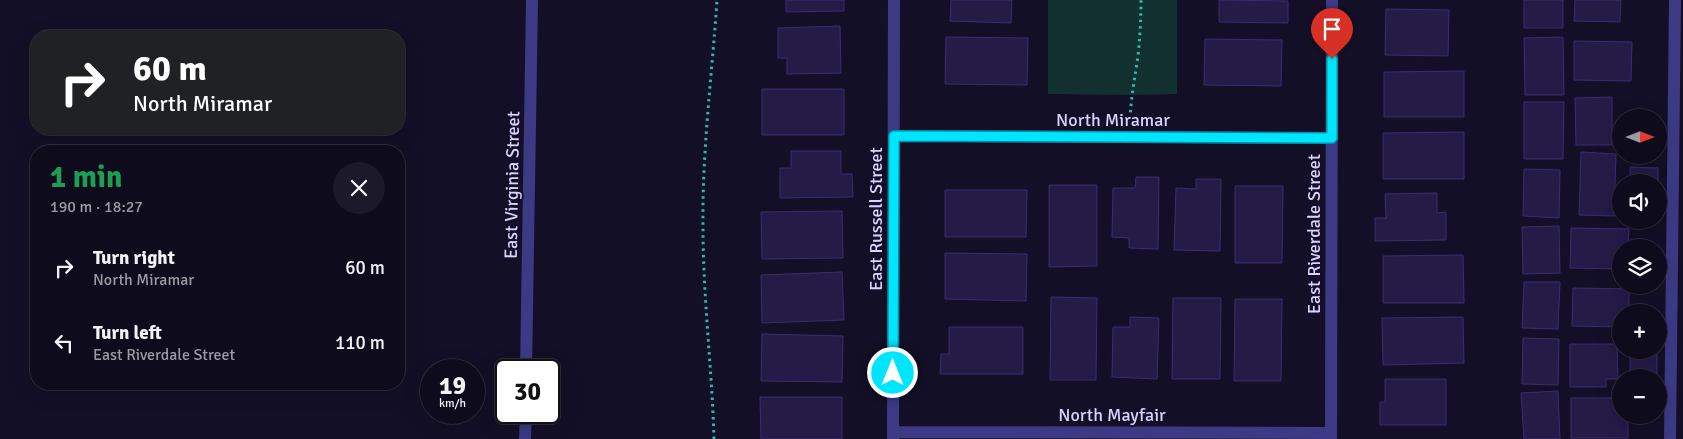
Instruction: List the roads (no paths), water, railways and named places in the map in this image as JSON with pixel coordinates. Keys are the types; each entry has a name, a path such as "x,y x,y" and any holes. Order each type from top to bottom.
{"street":[{"name":"East Russell Street","path":"893,436 894,0"},
{"name":"East Riverdale Street","path":"1331,436 1332,0"},
{"path":"1670,439 1675,0"},
{"name":"East Virginia Street","path":"526,359 532,1"},
{"name":"North Miramar","path":"894,136 1332,138"},
{"path":"525,439 526,424"},
{"name":"North Mayfair","path":"893,436 1331,436"}]}
